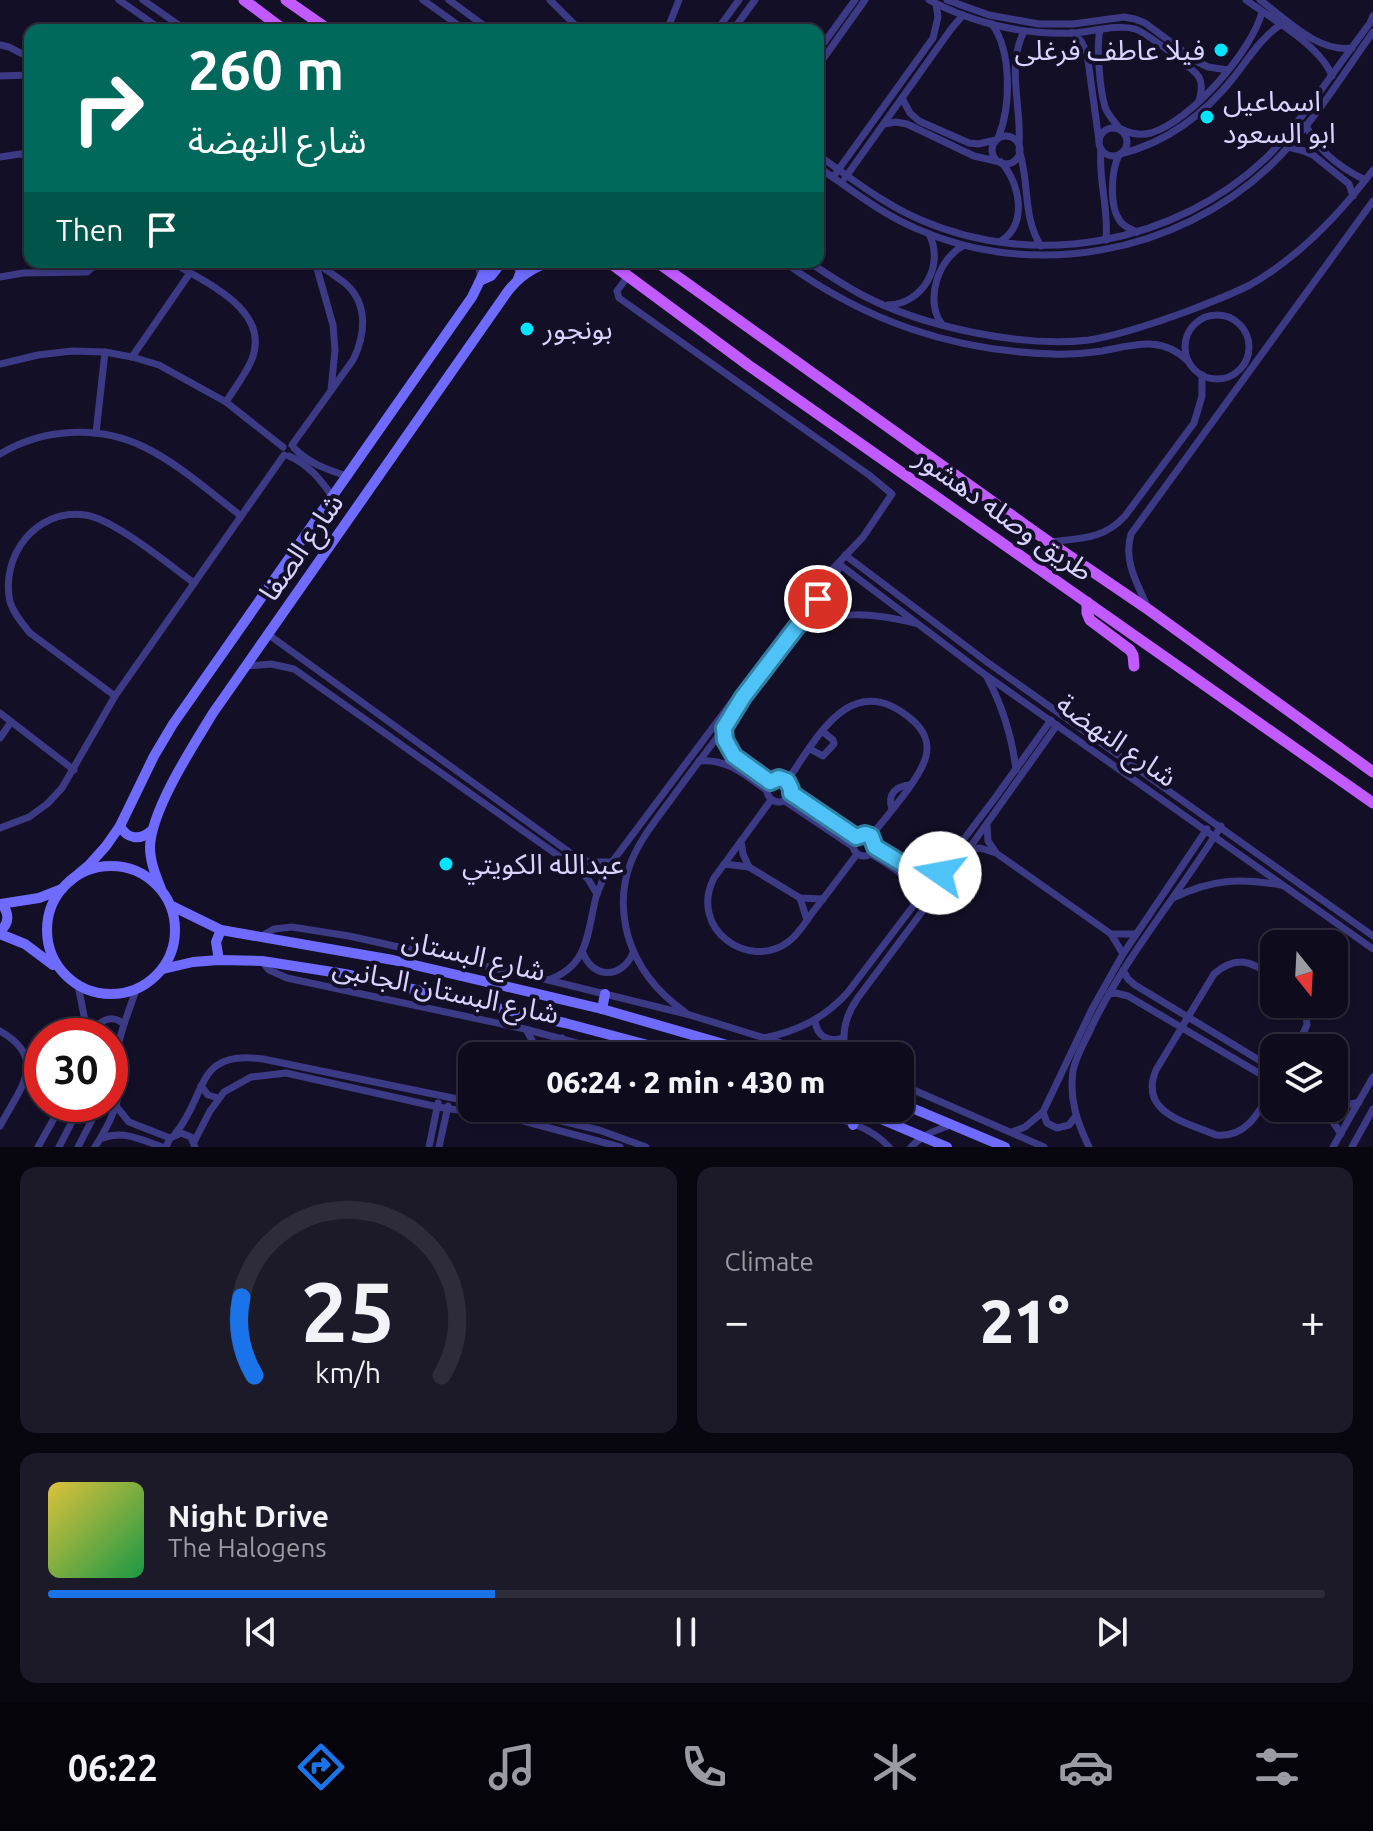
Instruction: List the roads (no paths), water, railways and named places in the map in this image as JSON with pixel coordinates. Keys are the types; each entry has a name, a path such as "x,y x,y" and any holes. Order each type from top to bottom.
{"main road":[{"path":"286,0 320,24"},
{"path":"243,1 276,24"},
{"name":"طريق وصله دهشور","path":"617,268 748,365 1373,803"},
{"name":"طريق وصله دهشور","path":"665,268 1373,772"},
{"path":"1087,602 1090,620 1130,650 1134,666"}],"street":[{"path":"119,0 153,24"},
{"path":"143,0 177,24"},
{"path":"423,0 456,24"},
{"path":"449,0 482,24"},
{"path":"550,0 574,24"},
{"path":"669,24 679,0"},
{"path":"721,24 739,0"},
{"path":"737,24 755,0"},
{"path":"824,43 855,0"},
{"path":"824,58 865,0"},
{"path":"947,0 989,15 1039,24 1073,24 1124,17 1135,19 1198,62 1228,70"},
{"path":"1246,0 1316,51 1326,62 1332,76"},
{"path":"1260,0 1318,43 1331,48 1352,48"},
{"path":"932,2 963,15 1024,31 1072,33 1126,27 1138,30 1195,72 1201,87 1199,101"},
{"path":"833,177 933,38 938,17 932,2"},
{"path":"452,21 461,9"},
{"path":"1262,12 1253,35 1228,70 1199,101 1153,132 1133,134 1110,127 1105,129 1100,145 1108,155 1120,155 1156,142 1203,110 1280,25"},
{"path":"842,183 963,15"},
{"path":"824,159 886,203 922,221 960,234 1041,246 1106,240 1137,232 1199,206 1242,179 1267,157 1290,132 1373,16"},
{"path":"992,24 1002,44 1005,61 1006,109 992,153 1014,182 1018,213 1013,231 999,242"},
{"path":"1100,30 1098,46 1104,100 1108,113 1127,135 1128,144 1113,169 1116,212 1123,225 1137,232"},
{"path":"1024,31 1014,64 1019,148 1030,221 1041,246"},
{"path":"824,171 882,211 929,234 963,245 1006,253 1048,255 1138,242 1174,229 1213,209 1253,181 1306,125 1373,32"},
{"path":"1072,33 1087,53 1100,145 1106,240"},
{"path":"0,45 24,55"},
{"path":"0,76 24,75"},
{"path":"902,98 907,109 919,121 969,143 978,144 1004,136 1012,137 1019,148"},
{"path":"884,124 907,124 974,156 1000,162 1014,160 1019,148"},
{"path":"1306,125 1320,149 1365,180"},
{"path":"1288,147 1313,155 1349,184 1353,196"},
{"path":"0,157 24,155"},
{"path":"818,268 850,289 884,305 987,335 1056,341 1092,339 1156,322 1239,290 1275,268 1313,238 1373,170"},
{"path":"1149,610 1127,557 1131,534 1246,369 1373,201"},
{"path":"884,305 911,299 924,287 935,255 929,234"},
{"path":"941,323 934,312 933,293 948,257 963,245"},
{"path":"0,277 23,273 87,272 94,268"},
{"path":"182,268 240,305 254,331 252,360 226,402"},
{"path":"317,268 333,325 335,350 331,390"},
{"path":"0,828 29,817 62,788 115,696 353,360 360,346 362,314 348,286 323,268"},
{"path":"479,268 482,280 491,276 497,268"},
{"name":"شارع الصفا","path":"70,881 89,865 120,826 173,724 472,297 487,268"},
{"path":"518,279 519,268"},
{"name":"شارع الصفا","path":"161,889 150,851 151,831 184,760 213,713 518,279 533,268"},
{"path":"793,268 855,307 919,332 960,343 1000,351 1053,354 1154,344 1173,349 1202,375 1212,379 1246,369"},
{"path":"132,357 190,273"},
{"path":"548,980 572,967 583,953 597,894 612,862 699,761 724,728 741,695 834,578 845,555 863,537 892,494 619,298 617,291 628,276"},
{"path":"1202,305 1206,317"},
{"path":"1188,361 1185,353 1187,335 1198,321 1222,315 1242,326 1249,340 1246,369"},
{"path":"0,364 72,351 105,352 159,365 226,402 288,450 317,476 332,496"},
{"path":"96,433 105,352"},
{"path":"1049,542 1096,536 1125,516 1194,423 1202,396 1202,375"},
{"path":"0,454 52,434 96,433 120,438 164,458 241,516"},
{"path":"288,450 347,476"},
{"path":"115,696 30,633 18,620 7,588 8,570 22,539 35,527 67,514 101,519 194,583"},
{"name":"شارع النهضة","path":"845,555 987,662 1373,936"},
{"path":"690,1015 661,992 633,953 624,919 624,884 632,857 650,818 830,570 839,564"},
{"name":"شارع النهضة","path":"839,564 983,673 1373,949"},
{"path":"787,639 815,623 846,615 875,615 919,624"},
{"path":"269,635 576,857 590,862 612,862"},
{"path":"987,662 983,673 1006,721 1016,770"},
{"path":"247,666 271,664 294,669 580,871 592,883 597,894"},
{"path":"346,706 353,696"},
{"path":"787,781 839,712 860,703 881,702 900,711 922,730 927,745 924,762 871,836 873,850 906,879 913,890 916,904"},
{"path":"0,713 74,770"},
{"path":"0,738 11,722"},
{"path":"763,1039 815,1021 848,992 968,850 987,823 1016,770 1054,723"},
{"path":"844,1042 847,1018 853,1005 909,920 916,904 999,801 1054,723"},
{"path":"724,728 725,740 734,756 768,786 771,800 710,885 708,913 713,926 724,938 748,950 774,949 791,940 855,850 856,837"},
{"path":"810,749 823,756 834,744 822,731"},
{"path":"427,763 433,754"},
{"path":"699,761 729,765 768,786"},
{"path":"768,786 779,778 787,781 791,793 785,801"},
{"path":"791,793 856,837"},
{"path":"771,800 785,801 865,856 873,850"},
{"path":"1089,1147 1076,1116 1072,1084 1075,1063 1095,1011 1123,970 1136,934 1213,820"},
{"path":"987,823 987,837 996,853 1111,934 1123,954"},
{"path":"120,826 127,834 137,838 151,831"},
{"path":"1012,1132 1032,1123 1043,1112 1123,954 1133,947 1172,899 1221,826"},
{"path":"856,837 871,836"},
{"path":"741,841 749,867"},
{"path":"968,850 980,848 996,853"},
{"path":"873,850 913,870 926,874 940,873"},
{"path":"580,871 587,869 590,862"},
{"path":"724,864 749,867 800,898 823,899"},
{"path":"1,904 7,910 8,919 0,932 40,953 62,972 78,985 96,993 117,995 136,990 151,981 163,969 173,949 176,928 172,906 161,889 146,876 128,868 107,866 88,870 70,881 52,905 47,922 47,940 52,957 62,972"},
{"path":"1172,899 1199,887 1227,880 1285,886"},
{"path":"1,904 39,898 62,889"},
{"path":"800,898 807,920"},
{"name":"شارع البستان","path":"172,906 221,930 369,955 602,1009 716,1042"},
{"name":"شارع البستان الجانبى","path":"259,937 274,929 292,927 349,936 690,1015 774,1042"},
{"path":"219,960 216,942 221,930"},
{"path":"1111,934 1136,934"},
{"path":"583,953 591,966 604,972 619,970 633,953"},
{"name":"شارع البستان","path":"163,969 193,962 262,961 387,983 636,1042"},
{"name":"شارع البستان الجانبى","path":"262,961 269,970 287,978 577,1042"},
{"path":"1260,967 1244,961 1228,964 1214,974 1156,1070 1152,1086 1156,1102 1168,1114 1216,1135 1238,1132 1251,1123 1260,1108"},
{"path":"1123,970 1135,985 1260,1061"},
{"path":"78,985 85,1018"},
{"path":"126,1018 136,990"},
{"path":"602,1009 605,994"},
{"path":"1109,994 1128,996 1260,1075"},
{"path":"815,1021 818,1031 827,1039 843,1038"},
{"path":"525,1029 533,1042"},
{"path":"0,1031 18,1043 27,1060 27,1070 0,1126"},
{"path":"0,1039 10,1037"},
{"path":"557,1042 563,1038"},
{"path":"101,1139 124,1134 164,1147 184,1123 210,1071 227,1060 245,1057 458,1100"},
{"path":"245,1057 251,1066 251,1077"},
{"path":"128,1121 135,1126 172,1136 186,1134 194,1144 218,1098 233,1086 251,1077 286,1073 458,1110"},
{"path":"1333,1147 1373,1077"},
{"path":"201,1086 208,1095 218,1098"},
{"path":"914,1092 1044,1147"},
{"path":"429,1147 440,1097"},
{"path":"439,1147 450,1099"},
{"path":"1348,1105 1359,1102"},
{"path":"914,1108 1005,1147"},
{"path":"1352,1147 1373,1109"},
{"path":"1043,1112 1047,1123 1057,1128 1069,1125 1076,1116"},
{"path":"38,1147 52,1122"},
{"path":"59,1147 72,1122"},
{"path":"78,1147 91,1122"},
{"path":"95,1147 109,1122"},
{"path":"526,1122 599,1144 620,1147"},
{"path":"571,1122 646,1147"},
{"path":"844,1122 876,1134 889,1147"},
{"path":"888,1122 947,1147"},
{"path":"1333,1122 1341,1134"},
{"path":"911,1147 923,1137 954,1124"},
{"path":"599,1144 603,1131"}],"place":[{"name":"فيلا عاطف فرغلى","path":"1221,50"},
{"name":"اسماعيل ابو السعود","path":"1207,117"},
{"name":"بونجور","path":"527,329"},
{"name":"عبدالله الكويتي","path":"446,864"}]}
